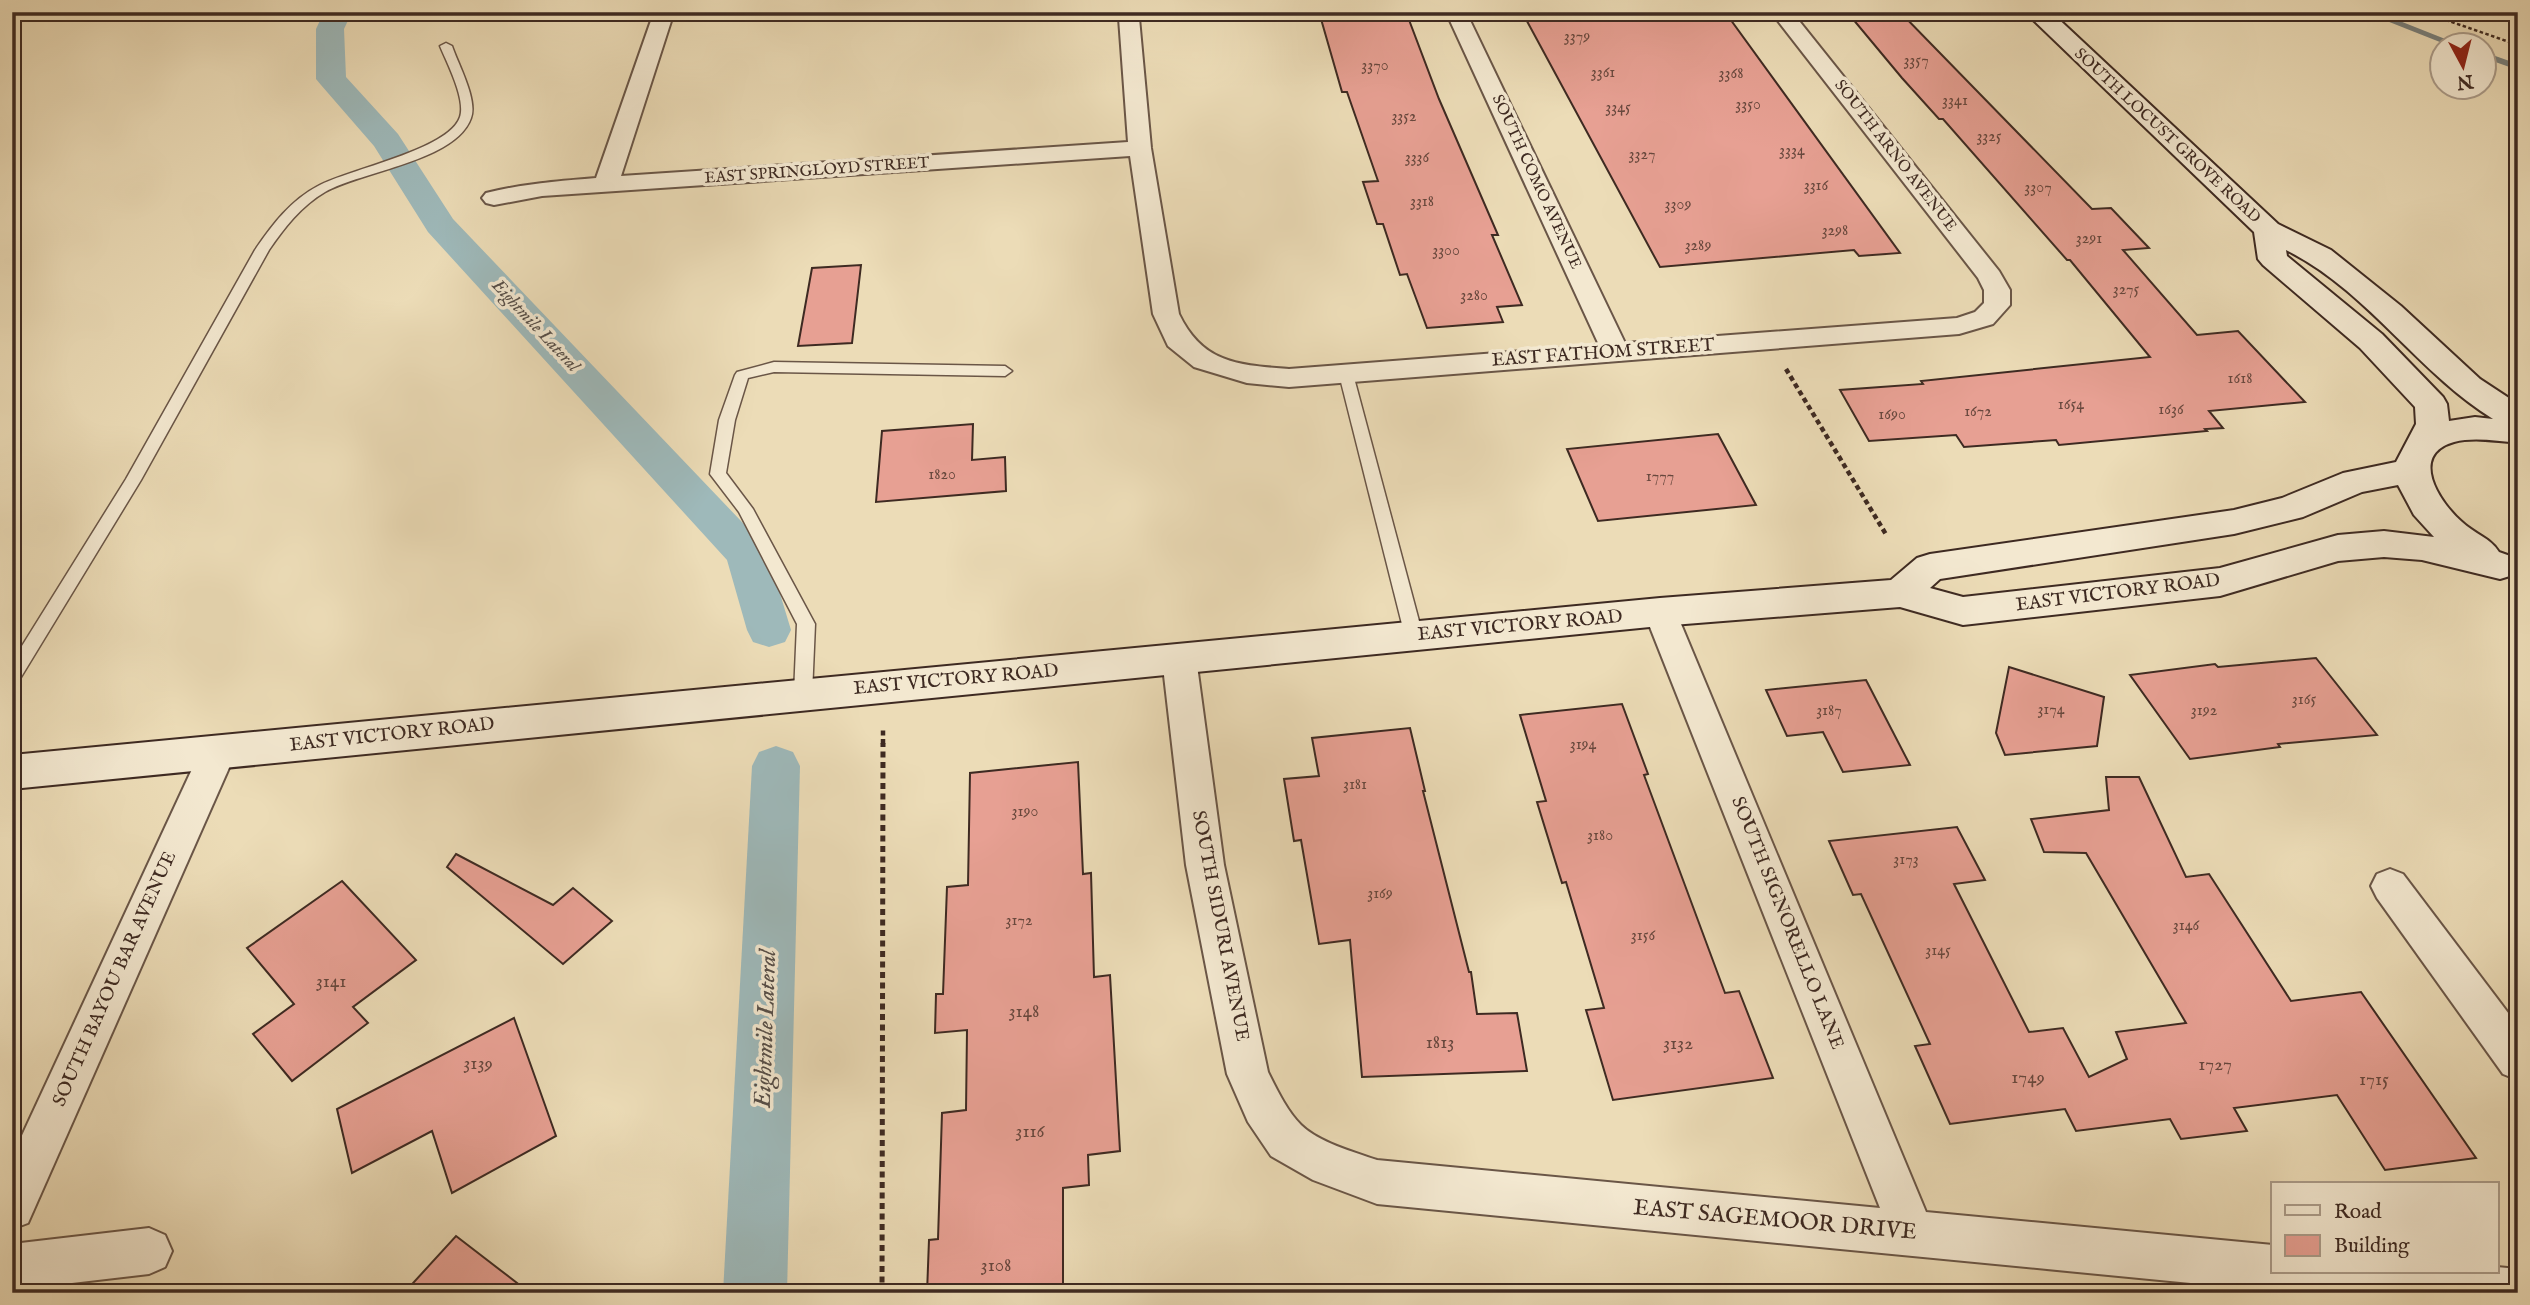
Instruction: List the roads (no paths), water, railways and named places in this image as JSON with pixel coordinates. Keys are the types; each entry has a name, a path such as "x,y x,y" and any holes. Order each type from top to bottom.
{"main road":[{"name":"SOUTH LOCUST GROVE ROAD","path":"2037,12 2268,230 2321,256 2390,313 2478,394 2518,419"},
{"name":"SOUTH LOCUST GROVE ROAD","path":"2268,230 2273,259 2371,341 2431,404 2433,424 2417,458"},
{"path":"1900,593 1930,567 2234,522 2291,508 2417,458 2438,436 2466,429 2518,432"},
{"path":"2417,458 2414,488 2425,507 2469,547 2509,570"},
{"name":"EAST VICTORY ROAD","path":"12,772 1660,612 1900,593 1963,611 1989,609 2220,582 2338,548 2384,544 2422,547 2509,570"}],"street":[{"path":"606,185 664,12"},
{"path":"1125,12 1129,18 1140,148"},
{"name":"SOUTH COMO AVENUE","path":"1456,12 1616,352"},
{"name":"SOUTH ARNO AVENUE","path":"1782,12 1990,276 1997,290 1997,305"},
{"name":"EAST SPRINGLOYD STREET","path":"494,198 542,189 1140,148"},
{"name":"EAST FATHOM STREET","path":"1140,148 1166,314 1178,340 1205,361 1247,374 1289,379 1959,326 1984,318 1997,305"},
{"name":"SOUTH SIGNORELLO LANE","path":"1660,612 1913,1234"},
{"name":"SOUTH SIDURI AVENUE","path":"1179,659 1205,865 1248,1074 1262,1107 1286,1141"},
{"name":"SOUTH BAYOU BAR AVENUE","path":"12,1207 218,752"},
{"path":"2390,886 2518,1060"},
{"name":"EAST SAGEMOOR DRIVE","path":"1286,1141 1328,1165 1377,1182 2271,1268"},
{"path":"12,1267 149,1251"},
{"path":"2329,1274 2518,1292"}],"lane":[{"path":"12,677 133,481 262,250 283,219 323,188 362,171 426,151 449,139 463,125 467,115 466,101 446,46"},
{"path":"803,694 806,624 745,509 718,474 727,420 742,375 774,367 1005,371"},
{"path":"1346,374 1415,636"}],"waterway":[{"name":"Eightmile Lateral","path":"338,12 330,29 331,79 387,141 440,225 747,554 769,630"},
{"path":"2368,12 2428,34"},
{"path":"2498,60 2518,67"},
{"name":"Eightmile Lateral","path":"755,1293 776,766"}]}
